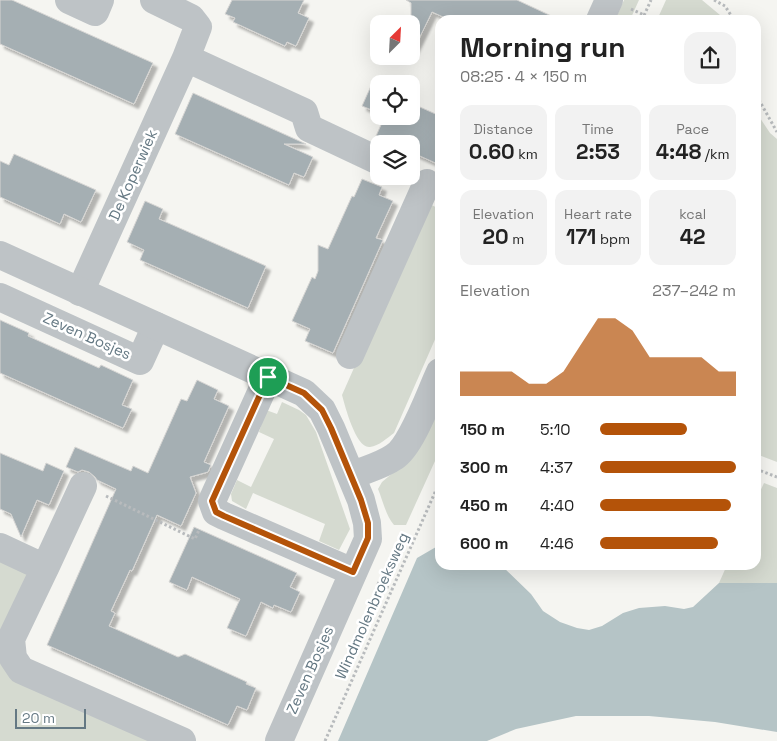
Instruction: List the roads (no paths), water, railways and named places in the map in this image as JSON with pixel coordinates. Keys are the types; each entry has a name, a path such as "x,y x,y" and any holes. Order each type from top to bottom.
{"street":[{"path":"69,0 95,12 100,0"},
{"name":"De Koperwiek","path":"80,292 186,58 198,27 191,18 154,0"},
{"path":"602,15 609,0"},
{"path":"186,58 304,112 308,128 370,157"},
{"path":"350,355 426,182"},
{"name":"Zeven Bosjes","path":"0,255 304,393 322,410 361,500 368,523 368,538 279,741"},
{"name":"Zeven Bosjes","path":"0,297 140,360 156,326"},
{"path":"268,377 212,501 216,512 353,572"},
{"path":"351,476 394,457 404,447 435,383"},
{"path":"83,486 11,639 13,658 21,670 182,741"},
{"path":"0,547 45,568"}]}
